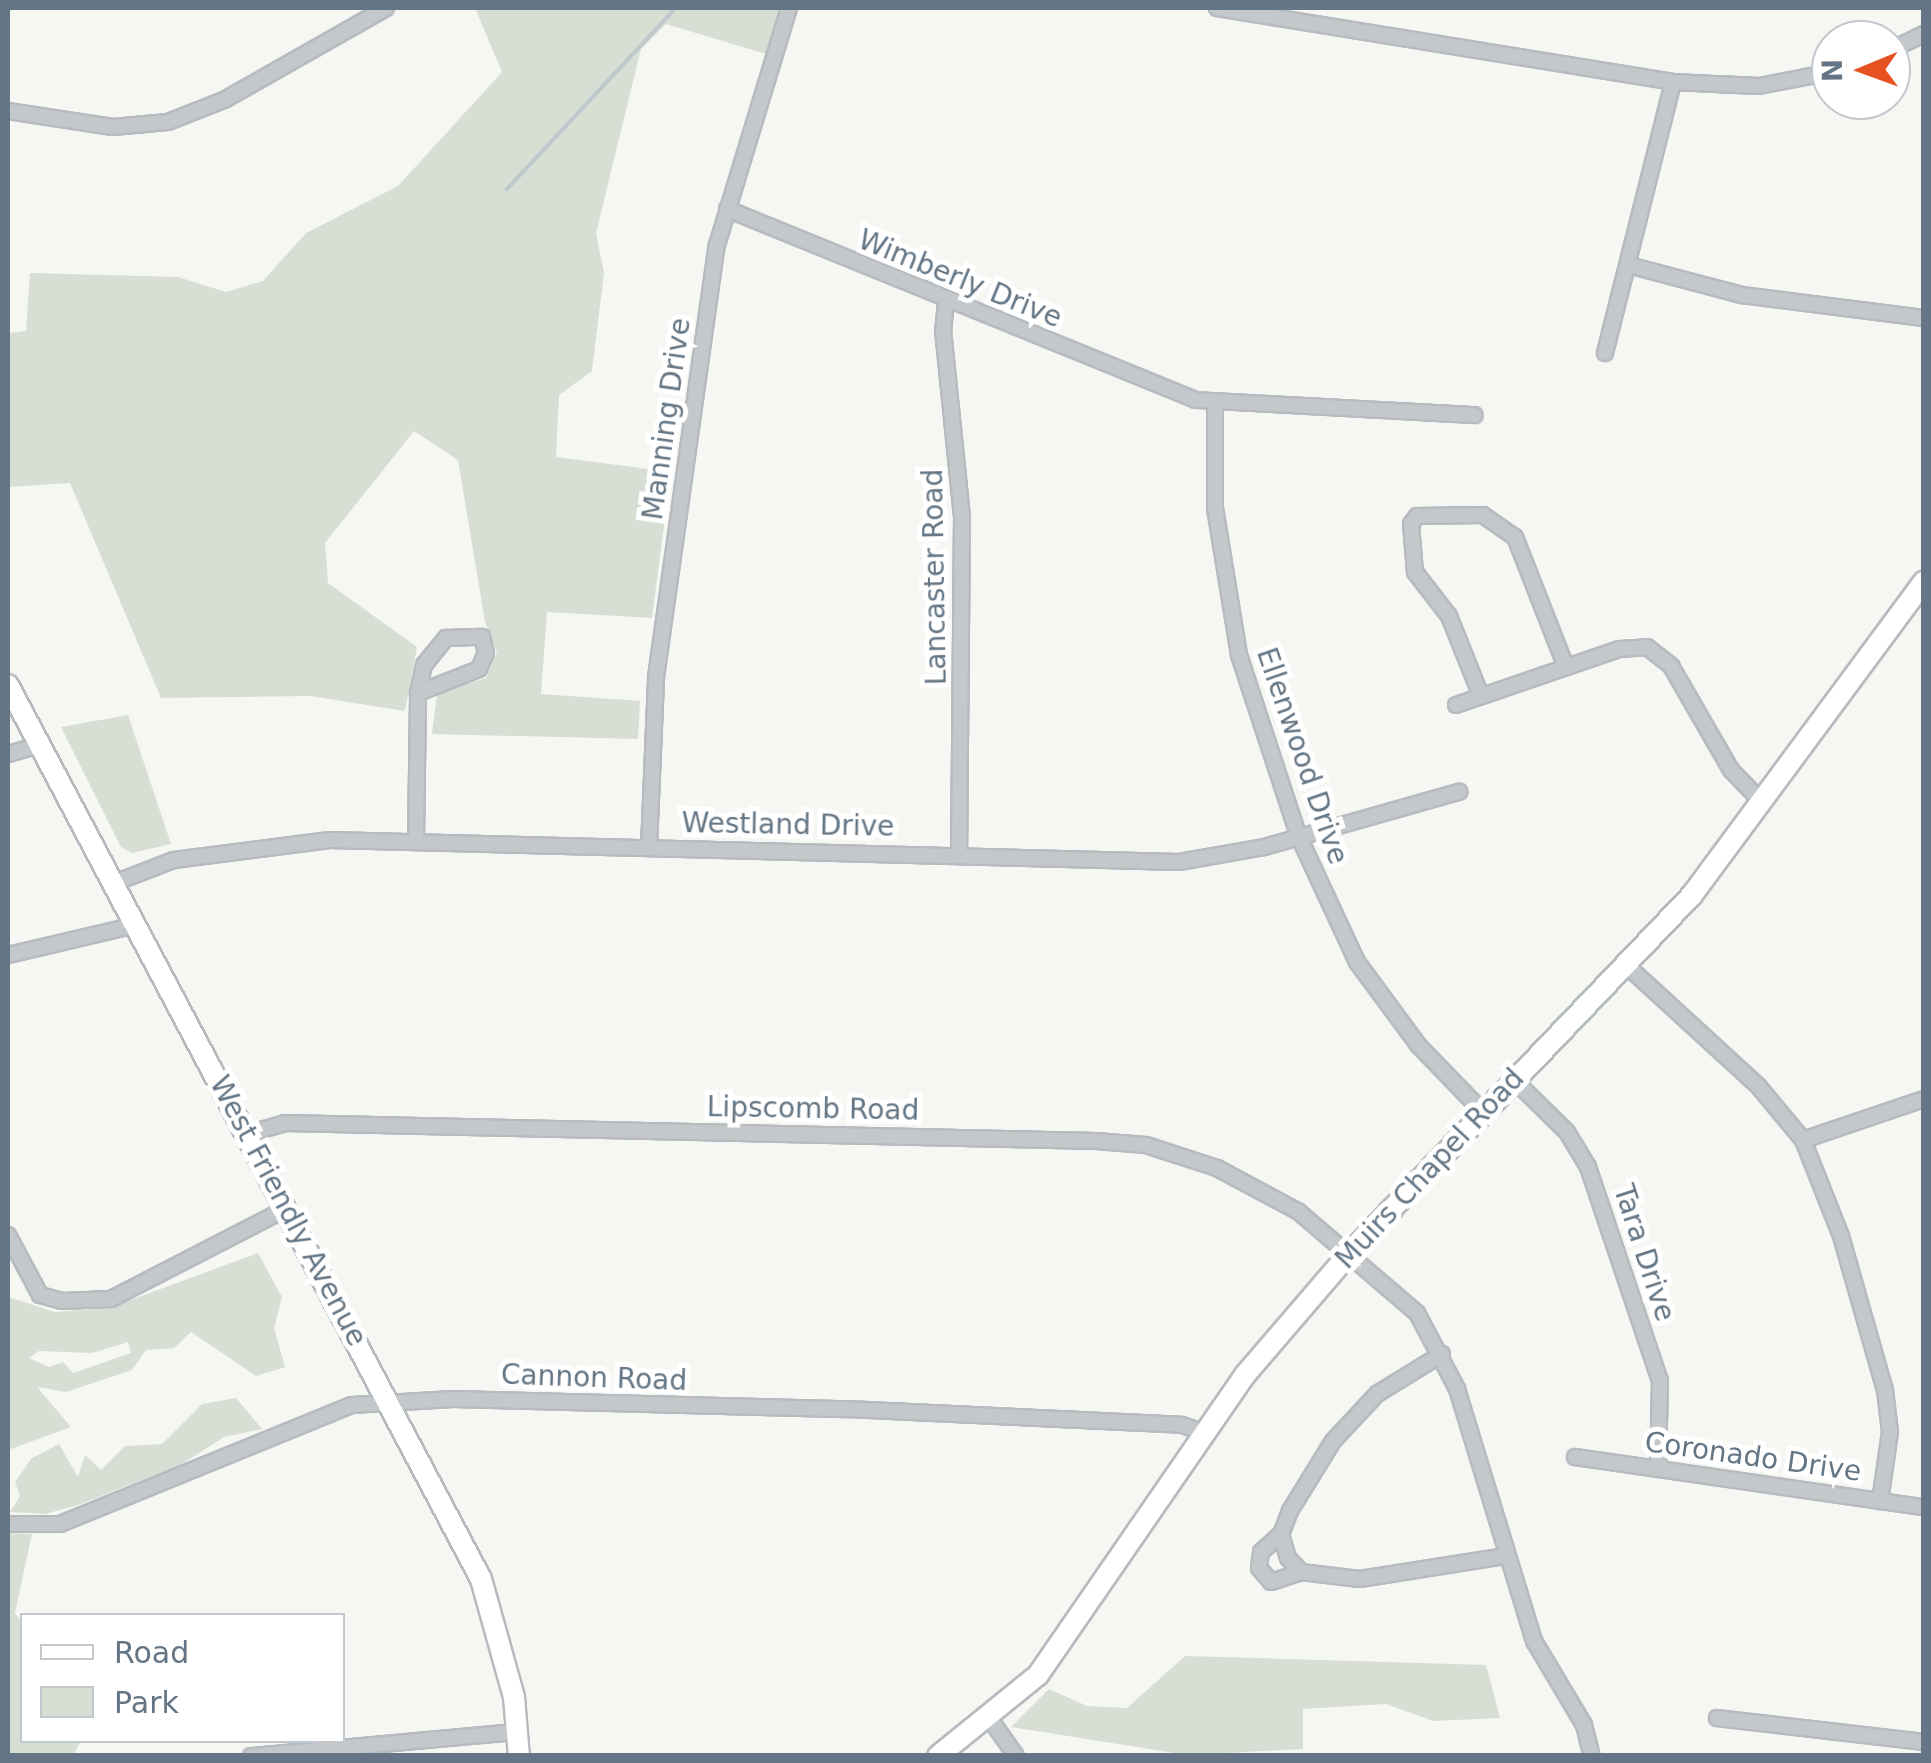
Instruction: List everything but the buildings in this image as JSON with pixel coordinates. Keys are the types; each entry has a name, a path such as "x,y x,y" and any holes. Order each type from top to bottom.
{"main road":[{"name":"Muirs Chapel Road","path":"938,1756 990,1719 1038,1675 1202,1432 1348,1255 1692,895 1924,581"},
{"name":"West Friendly Avenue","path":"8,685 482,1578 520,1756"}],"street":[{"path":"8,111 113,128 180,119 386,8"},
{"name":"Manning Drive","path":"649,847 656,677 727,209 790,8"},
{"path":"1217,8 1673,82 1759,86 1811,76"},
{"path":"1328,24 1331,8"},
{"path":"1605,354 1632,266 1673,82"},
{"name":"Wimberly Drive","path":"727,209 946,302 1214,405"},
{"path":"1632,266 1742,295 1924,318"},
{"name":"Lancaster Road","path":"946,302 962,516 959,852"},
{"path":"1214,405 1475,416"},
{"name":"Ellenwood Drive","path":"1214,405 1215,508 1239,654 1299,837 1357,962 1419,1046 1482,1111"},
{"path":"1482,696 1455,628 1415,572 1410,524 1416,516 1482,516 1508,530 1566,668"},
{"path":"416,841 418,693 424,665 438,644 456,634 482,637 486,653 478,669 418,693"},
{"path":"1456,705 1566,668 1647,648 1671,666 1730,770 1762,802"},
{"path":"8,754 39,745"},
{"name":"Westland Drive","path":"114,882 174,860 241,848 416,841 959,852 1179,862 1299,837 1459,792"},
{"path":"8,955 136,925"},
{"path":"1626,964 1759,1087 1803,1140 1841,1236 1884,1390 1890,1432 1880,1501"},
{"name":"Tara Drive","path":"1514,1080 1567,1132 1588,1166 1660,1381 1658,1469"},
{"path":"1803,1140 1924,1100"},
{"name":"Lipscomb Road","path":"247,1134 285,1123 1146,1145 1274,1196 1417,1314 1442,1354 1534,1641 1584,1725 1592,1756"},
{"path":"8,1235 40,1295 62,1301 112,1298 286,1208"},
{"path":"1442,1354 1377,1394 1333,1441 1282,1534 1261,1552 1258,1568 1271,1582 1300,1572 1360,1579 1506,1556"},
{"name":"Cannon Road","path":"8,1524 60,1524 335,1411 452,1399 848,1409 1182,1425 1202,1432"},
{"name":"Coronado Drive","path":"1575,1457 1924,1507"},
{"path":"1282,1534 1300,1572"},
{"path":"1717,1718 1924,1742"},
{"path":"990,1719 1016,1756"},
{"path":"250,1756 517,1732"}],"green space":[{"path":"475,8 779,8 766,54 666,24 641,49 596,233 604,273 592,371 559,395 556,457 671,472 652,618 547,612 541,694 640,701 638,739 432,734 437,694 486,678 497,653 485,621 458,460 414,431 325,543 328,583 417,647 405,711 310,696 161,698 70,483 8,487 8,333 26,331 30,273 178,277 226,292 263,281 306,233 398,186 502,72"},
{"path":"128,715 171,844 132,853 121,847 61,727"},
{"path":"258,1253 282,1297 274,1328 285,1367 256,1376 191,1332 174,1348 146,1350 132,1370 66,1392 37,1387 71,1427 8,1450 8,1297 55,1312 109,1308","holes":["128,1342 131,1353 73,1373 63,1362 49,1367 29,1358 39,1351 92,1353"]},
{"path":"236,1398 262,1429 224,1437 182,1464 78,1505 45,1514 10,1512 20,1496 15,1482 32,1458 59,1444 78,1477 85,1455 101,1470 125,1446 162,1444 202,1404"},
{"path":"8,1533 32,1534 15,1613 20,1619 20,1743 80,1743 73,1755 8,1755"},
{"path":"1185,1656 1486,1665 1500,1718 1433,1721 1386,1704 1303,1709 1303,1749 1187,1755 1011,1727 1049,1689 1087,1706 1127,1708"}],"waterway":[{"path":"507,189 676,8"}]}
